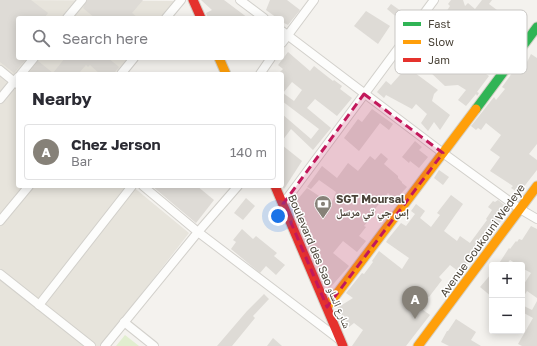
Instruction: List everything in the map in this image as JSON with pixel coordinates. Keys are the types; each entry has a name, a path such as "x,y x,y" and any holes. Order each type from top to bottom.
{"street":[{"path":"69,16 82,0"},
{"path":"168,16 181,0"},
{"path":"193,0 200,16"},
{"path":"240,0 261,16"},
{"path":"314,0 285,33 443,153 523,211 537,219"},
{"path":"427,10 434,0"},
{"path":"527,40 537,27"},
{"path":"283,204 395,52"},
{"path":"23,72 32,60"},
{"path":"123,72 132,60"},
{"path":"220,60 225,72"},
{"path":"261,72 270,60"},
{"path":"0,70 16,80"},
{"path":"327,307 502,74"},
{"path":"0,100 16,82"},
{"name":"Avenue Goukouni Wedeye","path":"428,346 523,211 537,186"},
{"path":"0,221 27,188"},
{"path":"39,305 130,188"},
{"path":"144,188 198,232 343,344"},
{"path":"105,346 198,232 236,188"},
{"name":"Boulevard des Sao شارع الساو","path":"276,188 343,344"},
{"name":"Avenue Goukouni Wedeye","path":"418,346 523,211 537,198"},
{"path":"0,274 91,346"},
{"path":"124,322 154,346"}],"highlighted area":[{"path":"364,94 443,153 327,307 283,204"}],"shaded area":[{"path":"0,0 176,1 163,16 16,16 16,60 126,60 116,72 16,72 16,188 134,188 189,233 101,346 0,346"}],"green space":[{"path":"125,335 139,346 116,346"}],"building":[{"path":"0,0 31,0 48,13 46,16 16,16 16,60 25,60 14,73 0,62"},
{"path":"87,0 143,0 132,13 136,16 93,16 83,8"},
{"path":"201,0 224,0 245,16 207,16 206,13 212,10"},
{"path":"270,0 287,0 300,10 288,25 284,23 284,16 274,16 266,10"},
{"path":"451,0 463,0 465,6 468,3 475,9 482,0 492,0 489,4 497,10 447,10 450,6 448,4"},
{"path":"391,4 400,10 395,10 395,16 387,9"},
{"path":"366,11 390,26 378,44 354,26"},
{"path":"288,52 310,71 314,66 333,81 334,80 342,86 340,89 352,98 337,116 315,99 307,108 331,128 313,150 291,129 284,138 284,116 311,139 319,129 284,103 284,94 294,101 302,90 292,82 284,92 284,72 280,72 283,69 278,65 282,60 284,60 284,57"},
{"path":"531,54 537,58 537,144 529,154 537,160 537,170 519,193 511,188 513,186 490,171 500,157 490,150 501,135 486,123 481,130 478,128 476,130 471,126 494,97 496,100 505,89 502,87 511,74 527,74 527,62"},
{"path":"63,60 110,60 119,67 115,72 98,72 90,65 88,67 86,65 80,72 54,72"},
{"path":"38,61 52,72 30,72"},
{"path":"401,74 416,74 438,90 434,94 432,101 450,115 440,130 434,122 428,131 421,123 427,114 416,104 412,109 386,95 384,98 377,92 386,81 391,85"},
{"path":"432,74 486,74 489,76 477,92 479,93 477,96 476,94 466,106 458,100 466,90 458,85 445,86"},
{"path":"372,109 393,124 389,130 380,123 359,151 344,138 358,119 362,122"},
{"path":"415,141 422,147 419,150 428,157 419,168 410,161 409,163 402,157"},
{"path":"284,147 302,161 284,188"},
{"path":"381,153 388,159 384,164 398,176 402,183 407,187 395,200 388,193 374,210 376,211 364,226 366,227 359,236 366,241 357,252 343,241 333,253 349,266 329,289 296,218 303,215 292,206 307,188 331,204 336,192 319,180 311,189 307,187 322,166 337,178 348,163 358,171 370,156 375,160"},
{"path":"439,170 449,177 443,185 434,178"},
{"path":"154,188 199,188 214,200 196,223"},
{"path":"451,195 463,204 444,231 457,241 460,236 470,243 487,220 486,219 492,210 488,207 493,201 495,202 498,200 508,208 506,211 507,212 486,243 481,240 472,253 474,254 472,258 462,270 460,268 458,271 450,265 439,277 442,280 429,297 418,288 408,299 430,315 406,346 352,346 363,330 354,323 349,327 337,308 353,298 346,293 362,273 364,274 379,251 402,269 409,258 386,242 401,223 406,226 415,214 411,211 416,204 425,211 420,218 431,227 440,215 437,213"},
{"path":"246,198 255,206 243,220 234,213"},
{"path":"531,226 537,229 537,298 527,291 525,294 525,282 531,273 525,270 525,262 513,262 510,260 508,262 500,262 509,248 510,249 516,241 517,242 519,239 522,240"},
{"path":"242,229 253,239 256,236 277,253 274,256 285,265 276,275 266,266 260,273 231,249 236,242 233,240"},
{"path":"489,276 489,294 480,287"},
{"path":"264,294 269,299 253,316 255,318 232,346 217,346 247,311"},
{"path":"537,301 537,346 522,346 518,344 533,318 525,314 525,306 532,310"},
{"path":"456,319 476,332 471,340 481,346 449,346 441,342"},
{"path":"273,338 282,346 267,346"}],"traffic: fast":[{"path":"527,40 537,27"},
{"path":"476,109 502,74"}],"traffic: slow":[{"path":"220,60 225,72"},
{"path":"327,307 476,109"},
{"path":"418,346 537,186"}],"traffic: jam":[{"path":"193,0 200,16"},
{"path":"276,188 343,346"}],"place":[{"name":"SGT Moursal إس جي تي مرسل","path":"323,219"},
{"name":"Chez Jerson","path":"415,319"}]}
